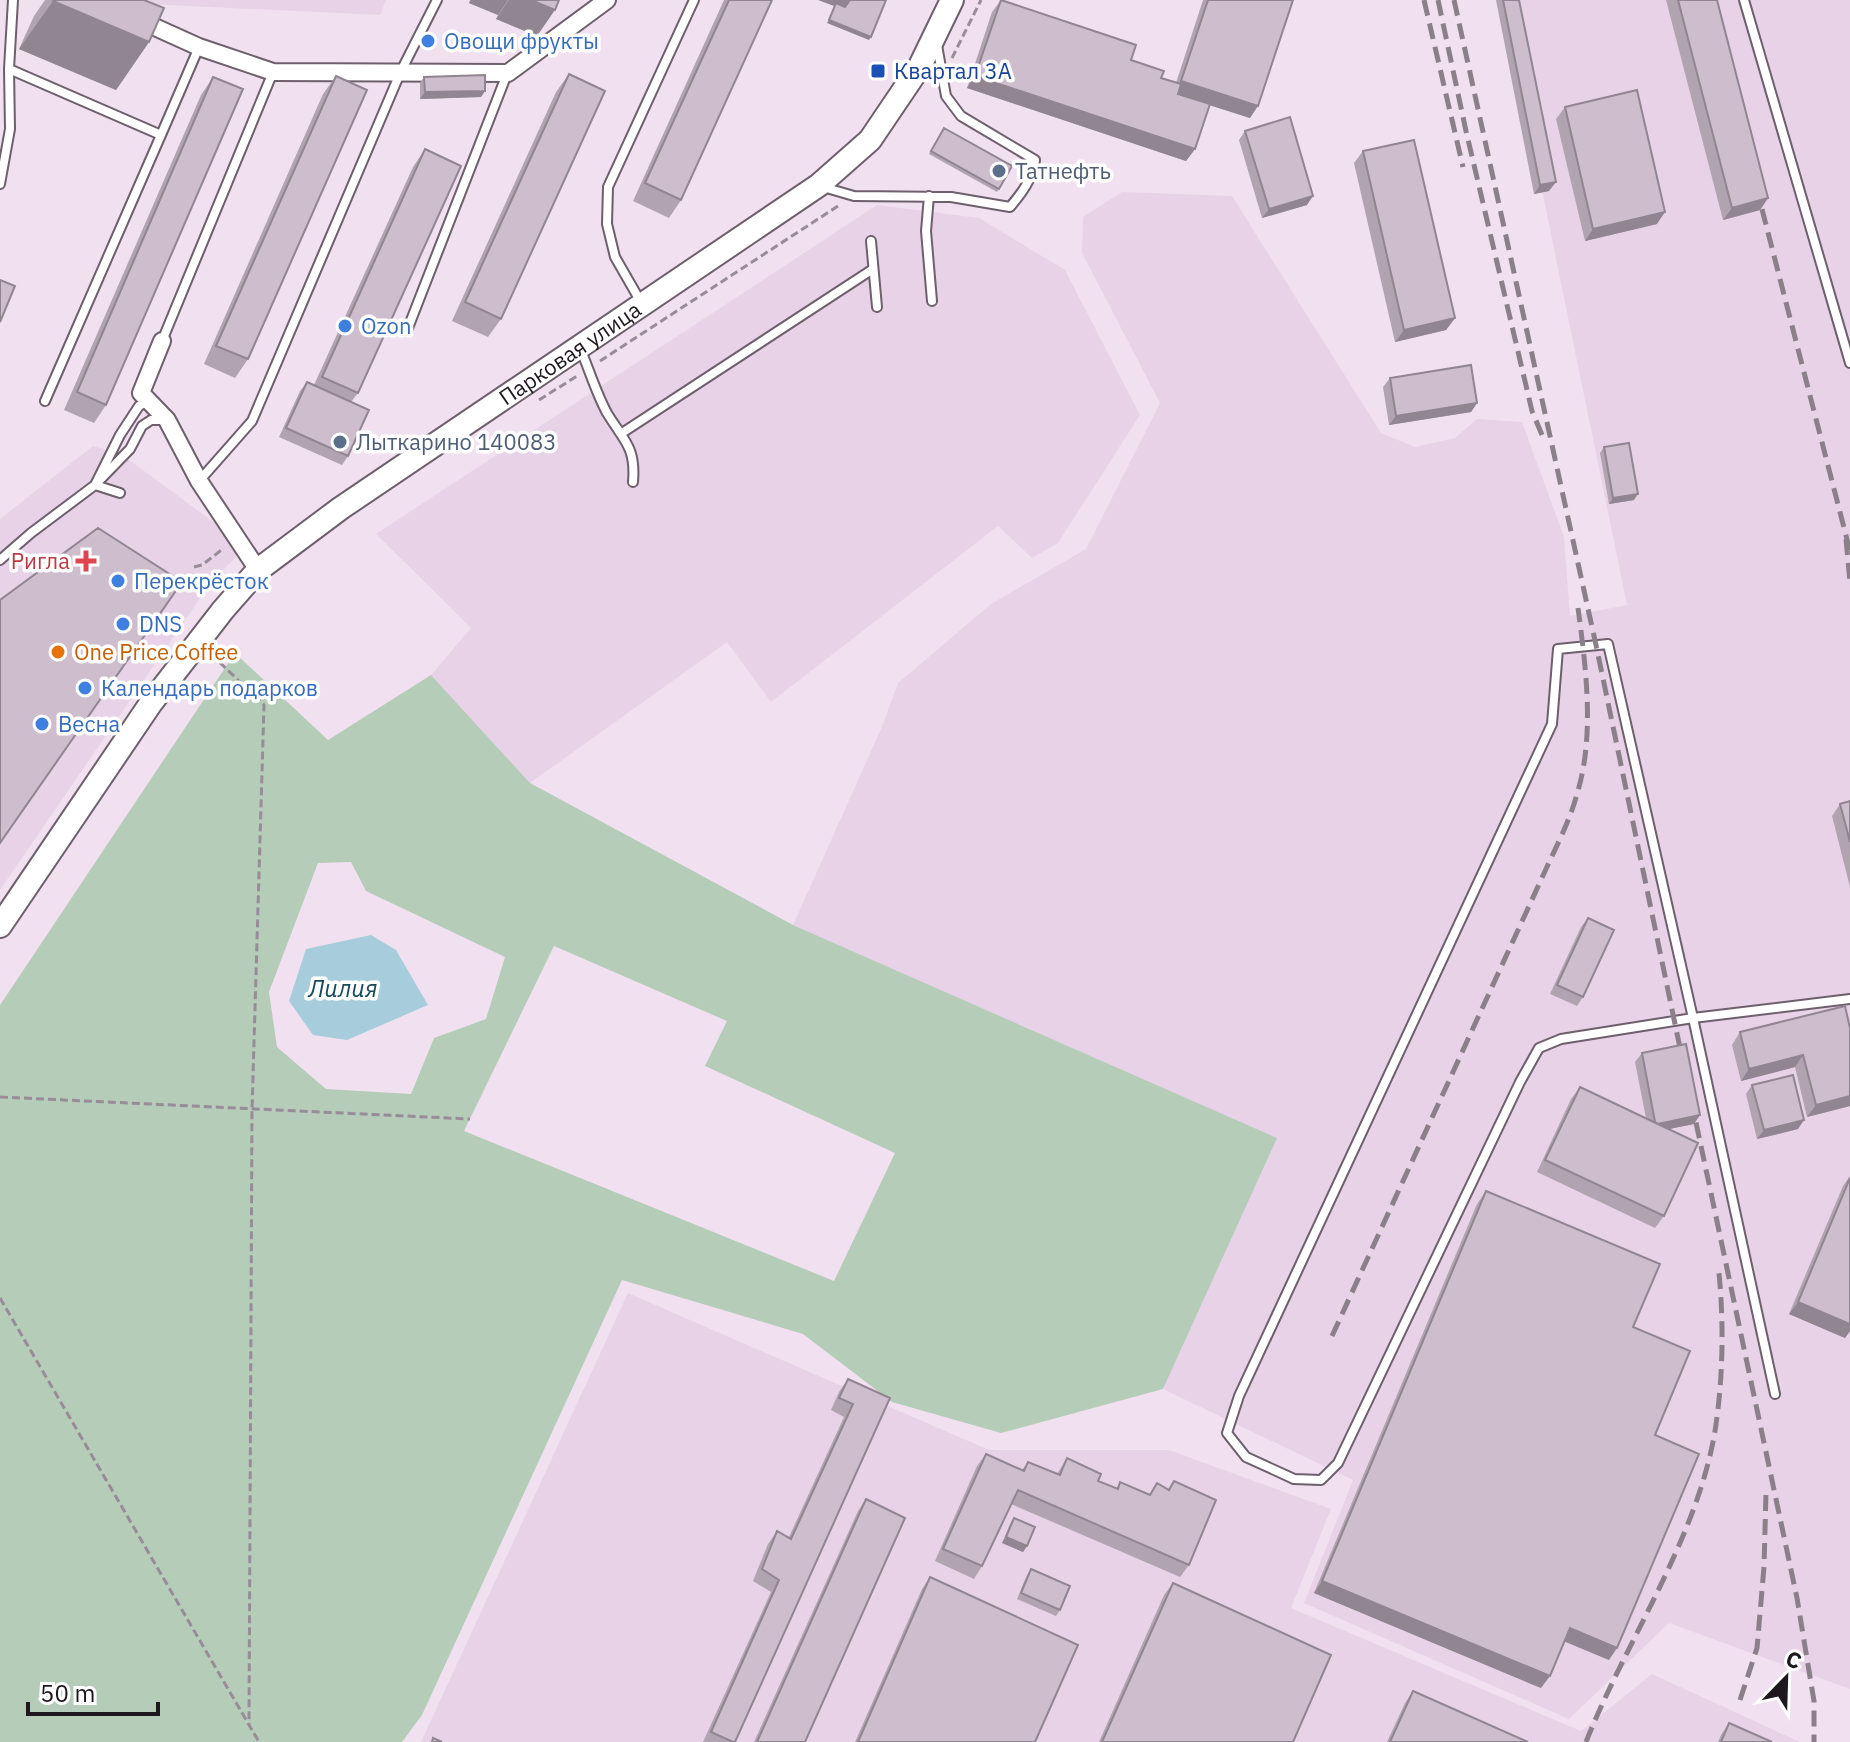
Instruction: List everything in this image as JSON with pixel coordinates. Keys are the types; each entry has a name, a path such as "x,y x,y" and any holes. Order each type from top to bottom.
{"main road":[{"name":"Парковая улица","path":"0,926 151,703 258,570 341,508 819,185 870,140 936,37 952,0"}],"street":[{"path":"121,12 199,47 273,72 508,73 607,0"},
{"path":"162,341 141,393 167,420 199,481 258,570"}],"lane":[{"path":"0,184 10,129 13,0"},
{"path":"199,481 252,421 401,71 437,0"},
{"path":"642,305 615,257 607,224 608,187 694,0"},
{"path":"1744,0 1850,363"},
{"path":"819,185 854,196 951,197 1010,207 1034,171 1035,160 961,116 946,96 936,37"},
{"path":"45,401 199,47"},
{"path":"9,69 161,135"},
{"path":"162,341 273,72"},
{"path":"408,328 508,73"},
{"path":"929,196 926,231 932,301"},
{"path":"871,241 877,307"},
{"path":"622,433 873,269"},
{"path":"579,347 607,412 622,433 634,463 633,482"},
{"path":"95,485 120,435 139,406 148,401"},
{"path":"0,560 95,485 130,449 142,426 151,420 167,420"},
{"path":"95,485 120,493"},
{"path":"1775,1394 1693,1018 1608,644 1558,649 1552,724 1239,1396 1227,1433 1246,1457 1294,1479 1321,1480 1338,1463 1513,1096 1539,1048 1561,1039 1693,1018 1850,999"}],"path":[{"path":"941,79 981,0"},
{"path":"536,402 854,196"},
{"path":"194,567 202,565 237,539"},
{"path":"208,652 264,705 252,1110 249,1724"},
{"path":"0,1097 470,1119"},
{"path":"0,1298 259,1742"}],"shaded area":[{"path":"136,0 386,0 380,15 146,4"},
{"path":"1503,0 1850,0 1850,1689 1669,1623 1569,1719 1304,1603 1353,1480 1163,1389 1276,1138 793,925 881,729 898,683 991,604 1086,549 1160,403 1082,253 1083,217 1122,192 1232,196 1381,433 1415,447 1455,438 1477,419 1522,422 1564,537 1570,616 1627,605"},
{"path":"877,205 979,218 1065,270 1140,415 1058,543 1032,558 998,526 771,702 727,642 530,783 431,675 471,628 376,534"},
{"path":"93,446 124,456 247,547 214,578 0,890 0,519"},
{"path":"628,1293 989,1450 1169,1450 1331,1509 1291,1608 1581,1731 1652,1674 1800,1742 421,1742"}],"green space":[{"path":"235,653 328,740 431,675 530,783 793,925 1277,1138 1163,1389 1001,1433 892,1402 803,1334 622,1280 422,1715 402,1742 0,1742 0,1005","holes":["351,862 366,891 505,957 486,1019 434,1038 411,1094 326,1089 277,1047 269,992 318,863","554,946 727,1021 705,1066 895,1153 834,1281 464,1131"]}],"water":[{"name":"Лилия","path":"371,935 396,950 428,1005 347,1040 313,1035 289,1001 306,949"}],"building":[{"path":"54,0 144,0 164,8 149,42"},
{"path":"531,0 559,0 555,10"},
{"path":"729,0 772,0 681,200 645,183"},
{"path":"850,0 886,0 871,37 829,20 836,3 845,7"},
{"path":"1001,0 1136,45 1131,60 1164,71 1161,78 1181,84 1178,94 1210,104 1195,149 975,76"},
{"path":"1208,0 1293,0 1258,106 1181,81"},
{"path":"1503,0 1519,0 1556,182 1540,185"},
{"path":"1678,0 1717,0 1768,198 1732,208"},
{"path":"569,74 605,91 501,319 465,302"},
{"path":"485,75 485,91 425,92 424,77"},
{"path":"336,76 367,90 248,359 216,346"},
{"path":"213,77 243,89 106,405 77,392"},
{"path":"1637,90 1665,212 1593,229 1565,107"},
{"path":"1290,117 1313,196 1269,209 1245,131"},
{"path":"944,128 1012,166 999,189 931,151"},
{"path":"1414,140 1455,318 1404,330 1363,151"},
{"path":"425,149 461,166 358,393 322,377"},
{"path":"0,280 15,286 0,322"},
{"path":"1471,365 1477,403 1396,416 1390,378"},
{"path":"307,382 369,410 348,456 286,428"},
{"path":"1629,443 1638,494 1613,498 1604,447"},
{"name":"Весна","path":"98,528 182,582 0,843 0,600"},
{"path":"1850,801 1850,842 1840,804"},
{"path":"1588,918 1614,930 1583,997 1557,985"},
{"path":"1845,1006 1850,1028 1850,1096 1816,1105 1803,1055 1749,1069 1740,1032"},
{"path":"1686,1044 1700,1115 1658,1124 1655,1122 1642,1053"},
{"path":"1793,1075 1804,1120 1764,1130 1752,1085"},
{"path":"1580,1087 1698,1143 1664,1216 1545,1160"},
{"path":"1850,1178 1850,1324 1798,1302"},
{"path":"1486,1191 1660,1264 1633,1327 1690,1351 1655,1435 1699,1454 1617,1648 1570,1628 1550,1676 1322,1581"},
{"path":"848,1379 890,1398 733,1742 711,1732 779,1580 762,1569 777,1531 791,1539 853,1404 839,1398"},
{"path":"986,1454 1024,1471 1028,1462 1060,1475 1067,1458 1101,1474 1098,1481 1118,1489 1120,1482 1150,1495 1157,1483 1169,1490 1174,1481 1216,1500 1189,1565 1018,1490 982,1566 943,1549"},
{"path":"866,1499 905,1518 805,1742 757,1742"},
{"path":"1014,1518 1035,1527 1027,1546 1006,1537"},
{"path":"1031,1569 1070,1586 1060,1610 1021,1593"},
{"path":"930,1577 1078,1645 1035,1742 858,1742"},
{"path":"1173,1583 1331,1655 1293,1742 1102,1742"},
{"path":"1413,1691 1528,1742 1390,1742"},
{"path":"1729,1723 1772,1742 1721,1742"}],"railway":[{"path":"1424,0 1463,167"},
{"path":"1438,0 1532,411 1542,435"},
{"path":"1454,0 1596,645 1684,1067"},
{"path":"1756,186 1850,551"},
{"path":"1846,539 1850,582"},
{"path":"1332,1336 1574,804 1583,772 1587,725 1586,678 1578,608"},
{"path":"1691,1099 1797,1598 1814,1701 1814,1742"},
{"path":"1586,1742 1677,1550 1706,1471 1718,1412 1721,1372 1719,1273"},
{"path":"1740,1700 1757,1648 1766,1493"}],"place":[{"name":"Овощи фрукты","path":"428,41"},
{"name":"Квартал 3А","path":"878,71"},
{"name":"Татнефть","path":"999,171"},
{"name":"Ozon","path":"345,326"},
{"name":"Лыткарино 140083","path":"340,442"},
{"name":"Ригла","path":"86,561"},
{"name":"Перекрёсток","path":"118,581"},
{"name":"DNS","path":"123,624"},
{"name":"One Price Coffee","path":"58,652"},
{"name":"Календарь подарков","path":"85,688"},
{"name":"Весна","path":"42,724"}]}
